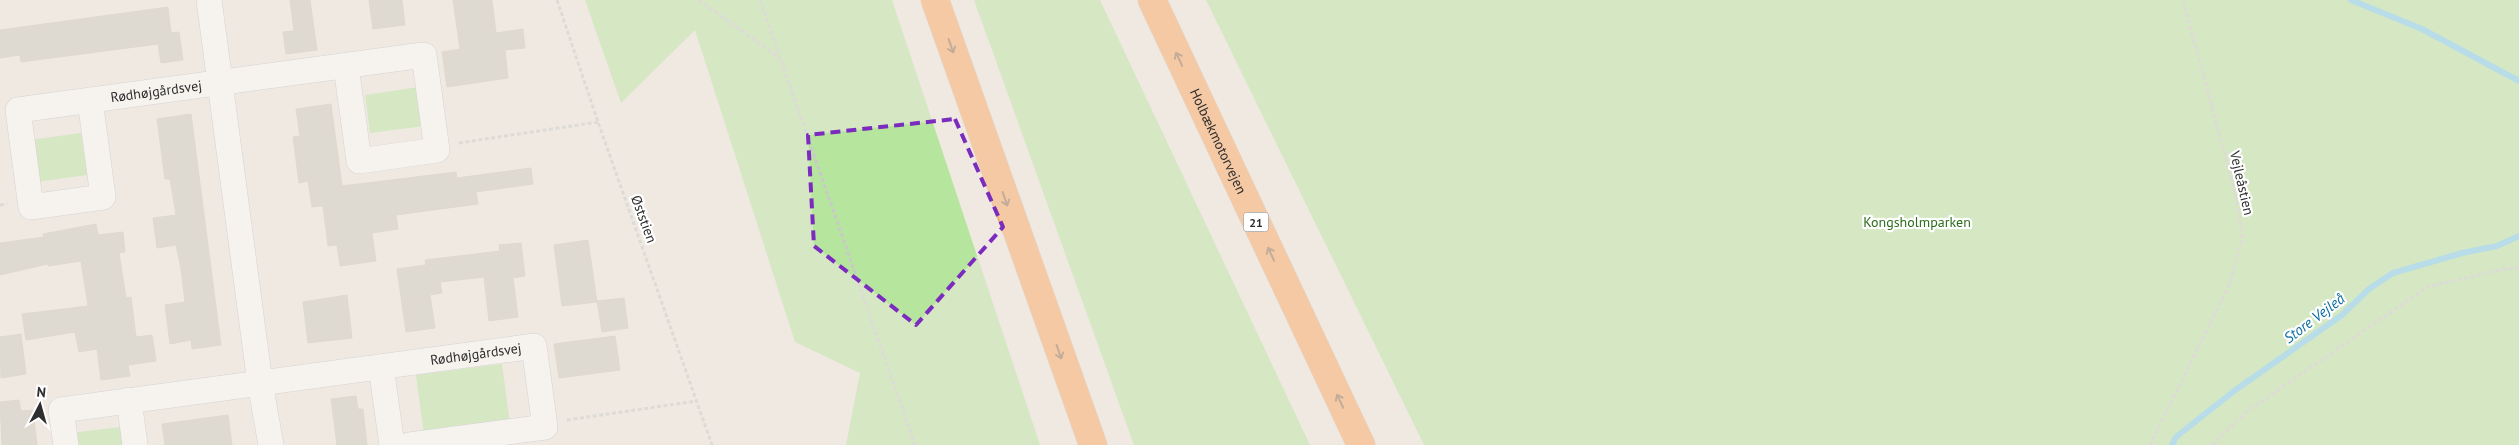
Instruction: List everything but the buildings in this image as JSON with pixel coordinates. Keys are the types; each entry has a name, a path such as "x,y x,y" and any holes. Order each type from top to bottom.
{"highway":[{"path":"935,0 1092,444"},
{"name":"Holbækmotorvejen","path":"1152,0 1361,445"}],"street":[{"name":"Rødhøjgårdsvej","path":"209,0 260,383 271,445"},
{"name":"Rødhøjgårdsvej","path":"90,100 103,197 31,206 18,110 90,100 221,83 424,55 436,146"},
{"path":"346,66 359,161 437,150 436,146"},
{"name":"Rødhøjgårdsvej","path":"66,445 61,410 534,346 544,424"},
{"path":"381,367 392,445"},
{"path":"129,400 135,445"},
{"path":"410,445 545,427 544,424"}],"path":[{"name":"Øststien","path":"557,0 712,445"},
{"path":"699,0 782,60"},
{"path":"760,0 915,445"},
{"name":"Vejleåstien","path":"2150,445 2230,283 2242,240 2238,203 2183,0"},
{"path":"436,146 598,122"},
{"path":"2212,445 2246,412 2427,287 2504,268 2519,268"},
{"path":"544,424 697,401"}],"highlighted area":[{"path":"955,119 1003,227 916,325 814,246 808,135"}],"green space":[{"path":"585,0 892,0 1040,445 846,445 860,373 795,342 695,30 621,103"},
{"path":"974,0 1100,0 1310,445 1134,445"},
{"name":"Kongsholmparken","path":"1206,0 2519,0 2519,445 1424,445"},
{"path":"419,87 424,126 370,133 365,95"},
{"path":"81,133 87,175 36,182 30,140"},
{"path":"502,364 510,424 424,435 416,375"},
{"path":"121,427 123,445 73,445 71,433"}],"waterway":[{"name":"Store Vejleå","path":"2351,0 2422,29 2519,81"},
{"name":"Store Vejleå","path":"2172,445 2176,437 2234,391 2342,315 2369,289 2393,273 2462,253 2497,246 2519,236"}]}
